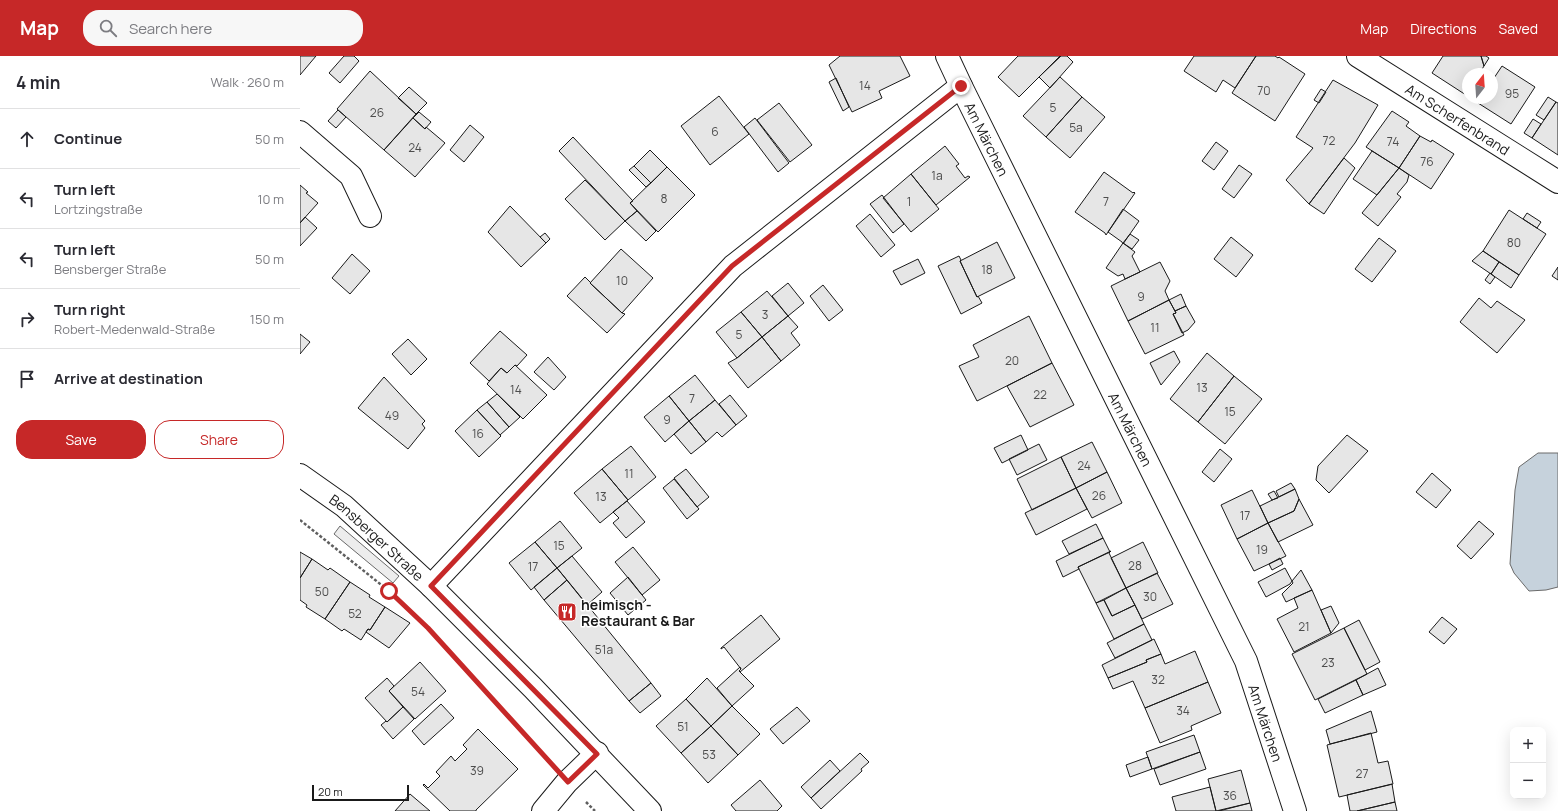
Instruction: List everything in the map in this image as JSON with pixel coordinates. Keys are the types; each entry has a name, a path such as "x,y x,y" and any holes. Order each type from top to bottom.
{"street":[{"name":"Am Märchen","path":"948,56 961,86 1246,661 1295,811"},
{"name":"Am Scherfenbrand","path":"1358,56 1558,182"},
{"path":"431,586 732,266 961,86"},
{"path":"300,132 351,176 370,216"},
{"name":"Bensberger Straße","path":"300,475 344,506 431,586 597,754 650,811"},
{"path":"543,811 568,782 597,754"}],"path":[{"path":"300,520 389,591 428,628 595,811"}],"shaded area":[{"path":"1538,453 1558,453 1558,587 1546,590 1529,591 1514,573 1510,564 1515,490 1519,467"},
{"path":"340,526 399,576 393,583 334,534"}],"building":[{"path":"300,56 316,56 300,75"},
{"path":"344,56 354,56 359,61 340,83 329,73"},
{"path":"840,56 900,56 910,76 879,91 882,98 852,112 829,65"},
{"path":"1018,56 1060,56 1019,97 998,77"},
{"path":"1061,56 1067,56 1073,62 1050,88 1039,77"},
{"path":"1194,56 1256,56 1235,88 1223,80 1216,92 1184,71"},
{"path":"1256,56 1279,57 1305,74 1275,121 1232,93"},
{"path":"1443,56 1481,56 1484,66 1483,68 1462,68 1462,92 1432,73"},
{"path":"1481,56 1486,56 1489,58 1484,66"},
{"path":"1502,66 1535,87 1511,124 1480,104 1498,104 1498,72"},
{"path":"370,71 416,114 384,150 337,109"},
{"path":"1060,77 1082,97 1046,137 1023,116"},
{"path":"836,78 849,107 843,111 829,82"},
{"path":"1333,80 1378,105 1355,143 1309,204 1286,180 1313,148 1296,137"},
{"path":"409,87 427,103 416,114 398,98"},
{"path":"1321,89 1326,92 1319,103 1314,100"},
{"path":"719,96 749,134 710,165 681,126"},
{"path":"1082,97 1105,117 1070,158 1046,137"},
{"path":"1548,97 1556,102 1544,120 1536,115"},
{"path":"1556,102 1558,103 1558,155 1532,138"},
{"path":"779,103 812,145 790,162 757,120"},
{"path":"338,110 346,117 336,128 328,121"},
{"path":"1392,111 1409,122 1406,126 1420,136 1399,168 1366,147"},
{"path":"419,112 431,122 425,129 413,118"},
{"path":"413,118 425,129 426,127 445,143 415,177 384,150"},
{"path":"755,118 789,163 778,172 744,127"},
{"path":"1533,119 1541,124 1532,138 1524,133"},
{"path":"470,125 484,137 464,162 450,150"},
{"path":"1420,136 1431,142 1432,140 1454,154 1431,189 1399,168"},
{"path":"573,137 633,201 630,203 637,211 625,221 559,151"},
{"path":"1216,142 1228,151 1214,170 1202,161"},
{"path":"945,146 959,164 956,166 965,178 968,176 970,177 936,205 911,174"},
{"path":"650,150 667,167 651,183 634,166"},
{"path":"1372,151 1399,168 1377,195 1353,179"},
{"path":"1344,158 1355,168 1324,214 1309,204"},
{"path":"1239,165 1252,174 1234,198 1222,189"},
{"path":"634,166 651,183 646,187 629,170"},
{"path":"667,167 695,195 658,232 630,203"},
{"path":"1399,168 1409,175 1407,182 1397,194 1401,197 1378,226 1362,213"},
{"path":"1104,172 1135,193 1106,235 1075,212"},
{"path":"911,174 939,209 911,232 883,198"},
{"path":"585,180 625,221 605,240 565,199"},
{"path":"300,185 308,192 306,193 318,203 300,223"},
{"path":"882,195 904,224 893,233 870,204"},
{"path":"510,206 546,243 521,267 488,232"},
{"path":"1123,209 1139,221 1123,244 1108,232"},
{"path":"1509,210 1546,234 1519,275 1483,251"},
{"path":"637,211 656,231 646,241 625,221"},
{"path":"1527,213 1541,222 1537,228 1523,219"},
{"path":"870,214 895,245 881,257 856,226"},
{"path":"305,217 317,228 300,246 300,223"},
{"path":"545,233 550,239 546,243 540,237"},
{"path":"1130,234 1139,240 1132,249 1123,243"},
{"path":"1231,237 1253,255 1236,277 1214,259"},
{"path":"1379,238 1396,251 1372,282 1355,269"},
{"path":"997,242 1015,278 977,297 960,261"},
{"path":"1123,243 1135,252 1132,256 1140,272 1125,279 1123,274 1118,276 1106,268"},
{"path":"621,249 653,278 622,313 590,283"},
{"path":"1483,251 1499,262 1491,274 1472,261"},
{"path":"352,254 370,271 350,294 332,278"},
{"path":"959,256 977,297 978,296 982,303 961,314 938,266"},
{"path":"918,259 925,273 901,285 893,271"},
{"path":"1160,262 1170,281 1165,291 1169,300 1128,321 1111,286"},
{"path":"1499,262 1519,275 1511,288 1491,274"},
{"path":"1558,267 1558,280 1552,276"},
{"path":"1490,273 1495,277 1490,284 1485,280"},
{"path":"585,277 622,313 625,314 607,333 567,296"},
{"path":"788,283 804,303 788,316 772,296"},
{"path":"823,285 843,310 829,321 810,296"},
{"path":"767,291 788,316 762,337 741,312"},
{"path":"1181,294 1186,306 1175,311 1169,300"},
{"path":"1479,298 1491,308 1497,301 1525,320 1497,353 1460,322"},
{"path":"1169,300 1176,313 1173,314 1184,335 1145,354 1128,321"},
{"path":"1186,306 1195,322 1188,330 1182,333 1173,314 1176,313 1175,311"},
{"path":"741,312 762,337 737,358 716,332"},
{"path":"788,316 798,327 791,333 800,345 781,361 762,337"},
{"path":"1029,316 1052,363 977,401 959,366 979,357 973,345"},
{"path":"500,331 527,355 517,366 515,365 507,373 501,368 489,381 470,363"},
{"path":"300,334 310,342 300,354"},
{"path":"762,337 781,361 748,388 728,363 737,358"},
{"path":"408,339 427,359 411,375 392,354"},
{"path":"1174,351 1180,362 1161,385 1150,363"},
{"path":"1207,353 1234,376 1198,422 1170,399"},
{"path":"548,357 566,377 554,390 534,372"},
{"path":"1052,363 1074,405 1030,427 1007,386"},
{"path":"515,365 547,395 523,419 487,384 501,368 507,373"},
{"path":"695,375 715,400 689,421 669,396"},
{"path":"1234,376 1262,399 1225,444 1198,422"},
{"path":"384,377 425,421 422,424 425,428 408,449 358,408"},
{"path":"497,394 520,417 509,427 487,402"},
{"path":"730,395 747,416 736,425 719,404"},
{"path":"669,396 689,421 665,442 644,417"},
{"path":"715,400 736,425 722,437 717,432 706,442 689,421"},
{"path":"487,402 509,427 500,435 477,410"},
{"path":"477,410 501,436 479,457 455,431"},
{"path":"689,421 706,442 691,454 674,434"},
{"path":"1021,435 1028,450 1002,463 994,448"},
{"path":"1347,435 1368,451 1329,493 1316,480 1318,466"},
{"path":"1092,442 1107,472 1076,488 1061,457"},
{"path":"1039,444 1047,460 1017,475 1009,459"},
{"path":"631,446 656,477 628,500 602,469"},
{"path":"1220,449 1232,459 1214,482 1202,472"},
{"path":"1061,457 1076,488 1032,510 1017,479"},
{"path":"602,469 628,500 600,523 574,493"},
{"path":"686,469 709,497 697,507 674,478"},
{"path":"1107,472 1122,503 1092,518 1076,488"},
{"path":"1432,473 1451,490 1436,508 1416,492"},
{"path":"674,479 699,509 687,519 663,488"},
{"path":"1291,483 1295,489 1279,497 1276,491"},
{"path":"1076,488 1087,509 1036,535 1025,513"},
{"path":"1295,489 1299,499 1294,511 1268,523 1260,506"},
{"path":"1252,490 1268,523 1237,539 1221,505"},
{"path":"1274,491 1278,498 1272,500 1268,494"},
{"path":"1299,499 1313,525 1278,542 1268,523 1294,511"},
{"path":"627,501 645,522 626,538 613,523 619,518 613,512"},
{"path":"560,521 582,548 557,568 535,542"},
{"path":"1479,521 1494,534 1471,559 1457,546"},
{"path":"1268,523 1286,556 1254,571 1237,539"},
{"path":"1096,524 1103,538 1069,554 1062,541"},
{"path":"1103,538 1110,552 1078,567 1079,569 1063,577 1056,561"},
{"path":"535,542 557,568 531,590 509,563"},
{"path":"1143,542 1158,573 1126,588 1111,558"},
{"path":"633,547 660,580 642,595 615,562"},
{"path":"1111,551 1109,553 1126,588 1096,603 1078,567"},
{"path":"300,552 312,559 300,578"},
{"path":"572,556 602,592 587,605 557,568"},
{"path":"1280,558 1283,564 1272,570 1269,564"},
{"path":"312,559 328,570 330,568 350,582 325,619 306,607 307,605 300,600 300,578"},
{"path":"557,568 567,580 544,600 534,587"},
{"path":"1285,568 1292,581 1290,584 1266,597 1258,582"},
{"path":"1301,570 1312,590 1286,602 1282,594 1293,583 1292,581"},
{"path":"1157,573 1173,604 1142,619 1126,588"},
{"path":"628,577 646,600 628,615 610,593"},
{"path":"567,580 651,683 629,701 544,600"},
{"path":"350,582 385,607 370,630 368,629 361,640 344,629 342,631 325,619"},
{"path":"1126,588 1135,605 1112,616 1104,600"},
{"path":"1312,590 1331,633 1294,652 1277,619 1298,608 1294,598"},
{"path":"1104,600 1112,616 1135,605 1144,624 1114,639 1096,603"},
{"path":"1331,606 1339,623 1331,633 1321,610"},
{"path":"385,607 410,623 389,648 366,632 368,629 370,630"},
{"path":"761,615 780,639 740,672 739,671 741,669 724,647 721,648"},
{"path":"1442,617 1457,629 1444,644 1429,632"},
{"path":"1359,620 1380,662 1365,670 1344,628"},
{"path":"1144,624 1152,640 1115,658 1107,643"},
{"path":"1344,628 1367,674 1315,700 1292,654"},
{"path":"1154,639 1161,654 1146,660 1147,662 1108,678 1102,665"},
{"path":"1195,651 1208,682 1145,708 1133,681 1113,689 1108,678 1147,662 1146,660 1161,654 1165,664"},
{"path":"420,662 446,691 415,719 389,691"},
{"path":"740,667 741,669 739,671 754,686 732,706 717,688"},
{"path":"1378,668 1386,685 1363,695 1356,680"},
{"path":"387,678 394,686 389,691 403,707 387,722 365,698"},
{"path":"707,678 732,706 711,726 686,699"},
{"path":"1356,680 1363,695 1325,713 1318,699"},
{"path":"1208,682 1221,713 1191,726 1192,730 1160,743 1145,708"},
{"path":"651,683 661,696 640,713 629,701"},
{"path":"686,699 711,726 681,753 656,726"},
{"path":"441,704 454,718 424,745 412,731"},
{"path":"732,706 760,734 738,755 711,726"},
{"path":"403,707 414,719 393,739 381,725 386,721 387,722"},
{"path":"797,707 810,721 783,744 770,729"},
{"path":"1371,711 1377,732 1330,744 1326,730"},
{"path":"711,726 738,755 708,783 681,753"},
{"path":"478,729 518,769 476,811 450,811 423,785 424,784 428,788 440,776 436,772 451,756 455,761 467,749 463,745"},
{"path":"1371,733 1378,763 1388,761 1393,784 1339,797 1327,745"},
{"path":"1194,735 1200,752 1152,769 1146,752"},
{"path":"1200,752 1206,769 1160,785 1154,769"},
{"path":"860,753 869,762 861,769 862,771 821,809 811,798"},
{"path":"1148,757 1152,769 1130,777 1126,765"},
{"path":"830,760 840,771 811,798 801,787"},
{"path":"1241,770 1250,803 1216,811 1208,779"},
{"path":"760,780 782,806 777,811 736,811 731,805"},
{"path":"1392,784 1395,802 1357,811 1350,811 1347,795"},
{"path":"1210,787 1216,811 1176,811 1172,797"},
{"path":"410,794 430,811 395,811"},
{"path":"1395,802 1397,811 1357,811"},
{"path":"1250,803 1252,811 1219,811"}],"place":[{"name":"heimisch - Restaurant & Bar","path":"567,612"}],"route":[{"path":"389,591 428,628 568,782 597,754 431,586 732,266 961,86"}]}
